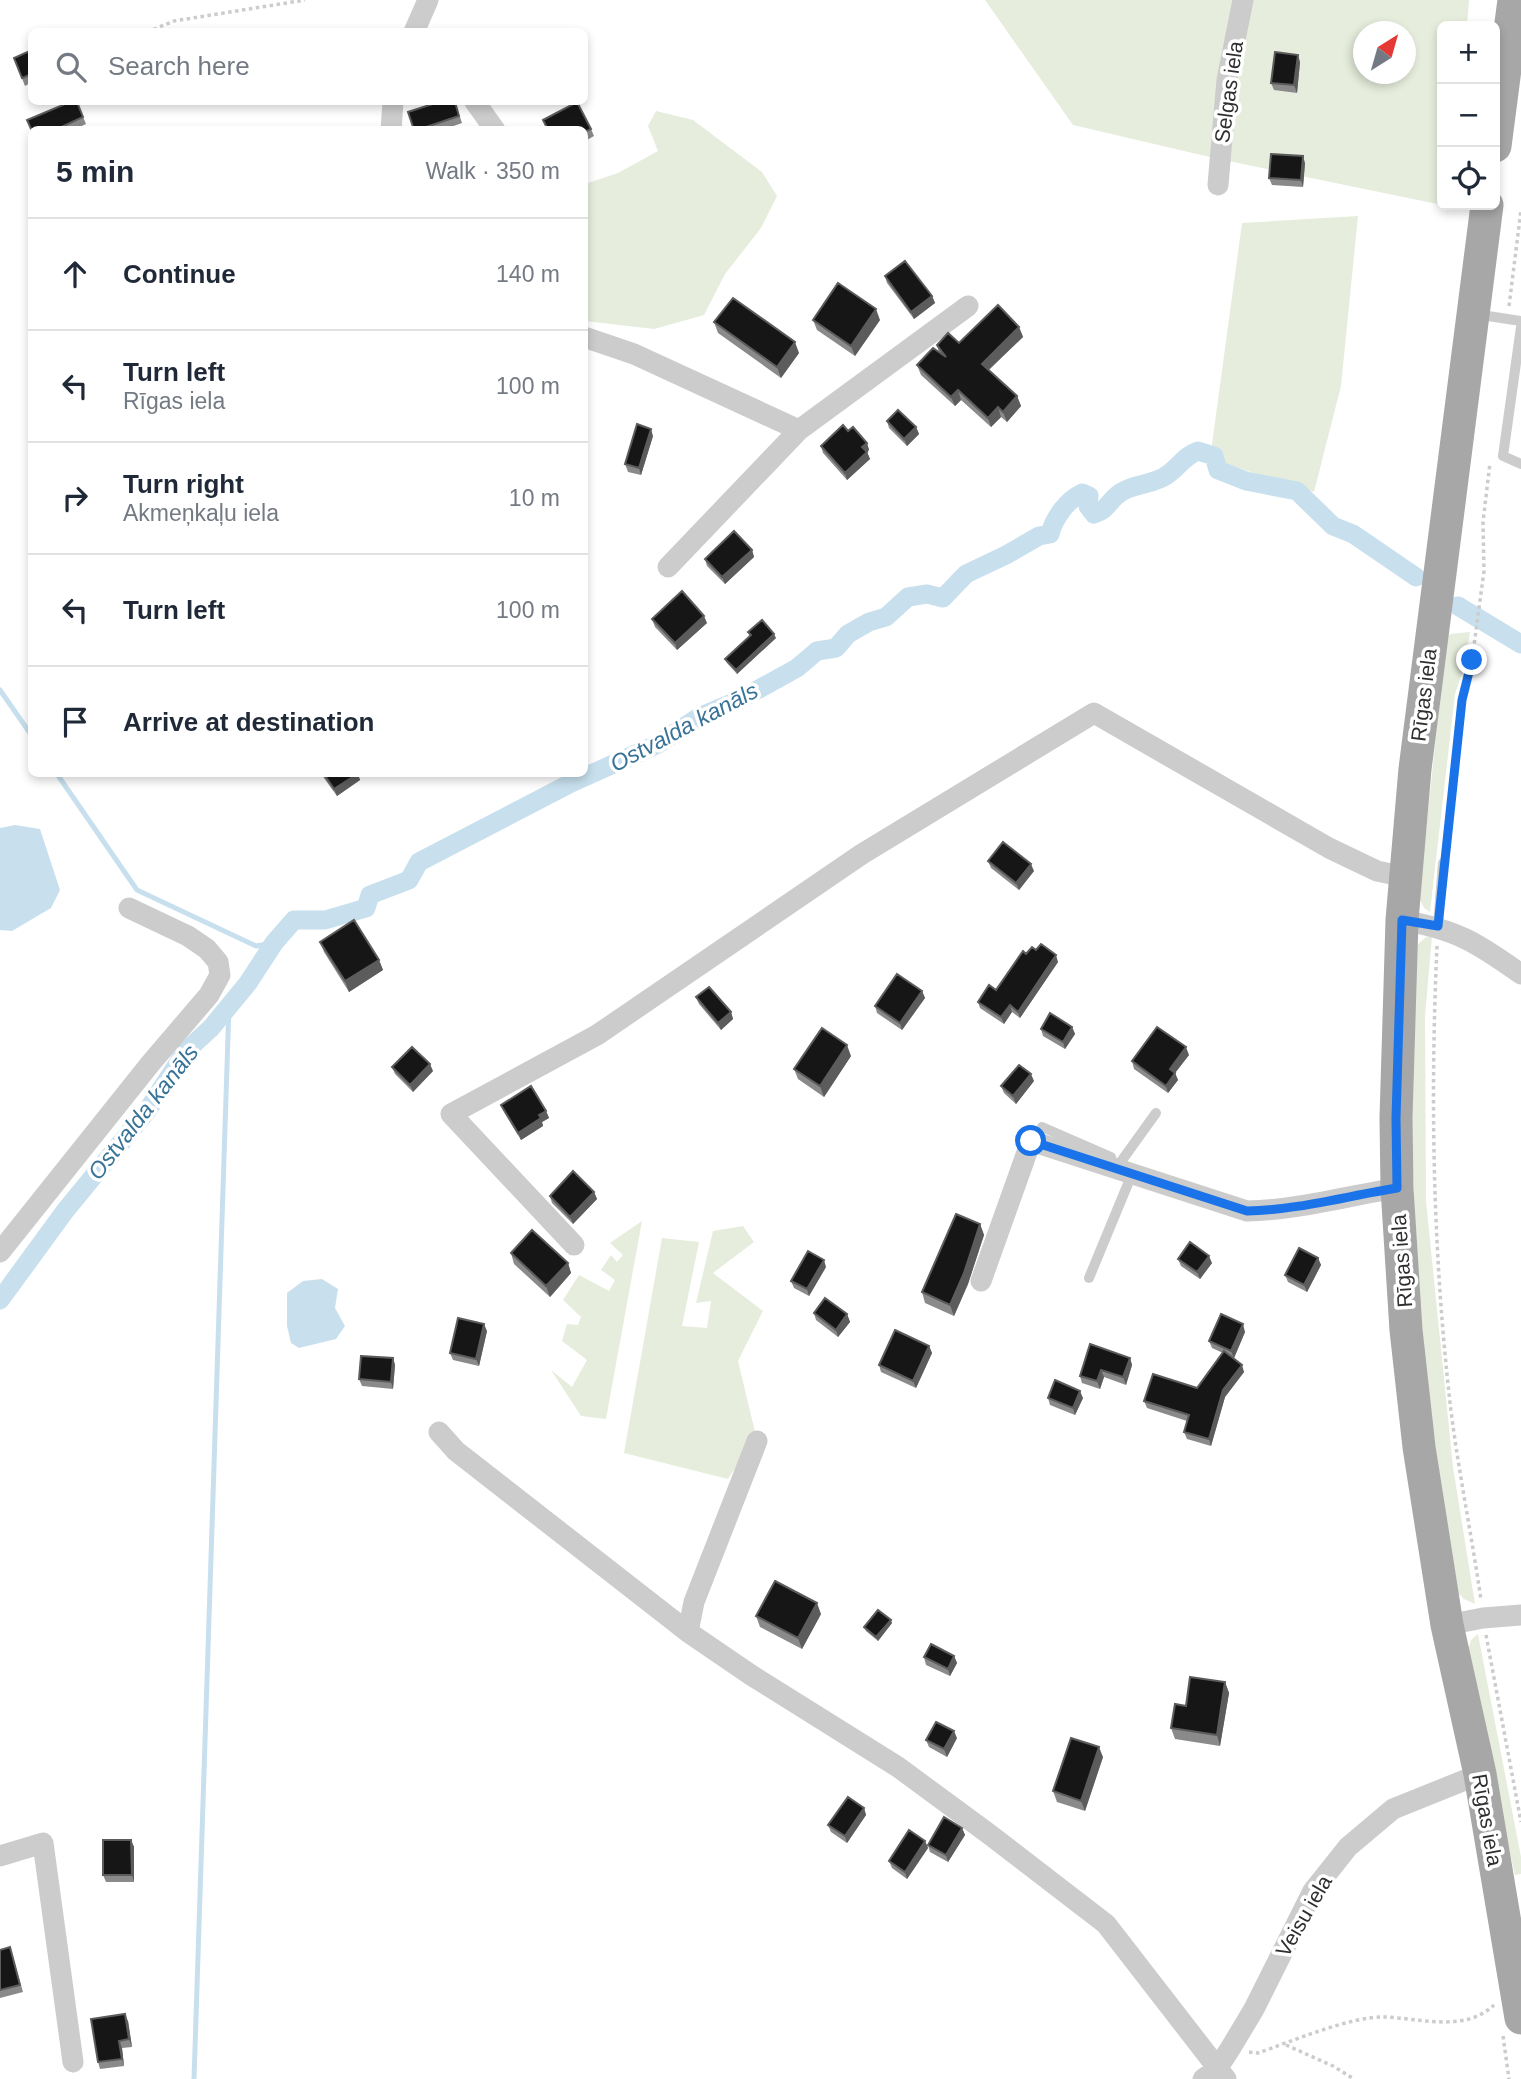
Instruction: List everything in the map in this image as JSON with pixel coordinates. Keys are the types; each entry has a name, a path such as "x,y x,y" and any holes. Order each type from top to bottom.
{"main road":[{"path":"1500,108 1514,0"},
{"name":"Rīgas iela","path":"1486,210 1427,673 1405,877 1396,1118 1397,1188 1406,1330 1419,1447 1447,1625 1480,1774 1521,2018"}],"street":[{"name":"Selgas iela","path":"1218,185 1227,80 1243,0"},
{"path":"416,28 426,2"},
{"path":"426,2 427,28"},
{"path":"391,126 393,105"},
{"path":"477,105 492,126"},
{"path":"668,567 799,430 968,306"},
{"path":"588,338 634,354 799,430"},
{"path":"574,1245 451,1114 597,1035 862,854 1094,713 1329,848 1377,871 1405,877"},
{"path":"0,1252 150,1064 209,995 220,975 218,962 207,949 188,936 129,908"},
{"path":"1402,920 1438,926 1477,943 1521,974"},
{"path":"981,1281 1031,1141 1126,1168 1247,1211 1282,1210 1337,1197 1397,1188"},
{"path":"439,1432 456,1451 688,1632 751,1675 898,1767 1106,1924 1215,2076"},
{"path":"688,1632 694,1602 757,1441"},
{"path":"1447,1625 1483,1618 1521,1615"},
{"name":"Veisu iela","path":"1215,2076 1254,2009 1313,1892 1348,1847 1393,1809 1480,1774"},
{"path":"0,1856 43,1843 73,2062"}],"lane":[{"path":"1473,314 1521,321"},
{"path":"1521,327 1503,456 1521,464"},
{"path":"1438,926 1443,863"},
{"path":"1089,1278 1126,1168 1156,1113"},
{"path":"1042,1127 1126,1168"}],"path":[{"path":"157,28 174,21 305,0"},
{"path":"1443,863 1462,700 1480,602"},
{"path":"1438,926 1432,1087 1440,1286 1451,1412 1483,1618 1521,1822"},
{"path":"1230,2049 1258,2053 1346,2024 1381,2017 1445,2022 1470,2019 1488,2011 1514,1985"},
{"path":"1284,2044 1333,2066 1354,2079"}],"green space":[{"path":"985,0 1469,0 1467,21 1437,21 1437,204 1214,158 1073,125"},
{"path":"656,111 693,120 762,172 777,196 761,228 725,274 704,315 654,329 588,321 588,183 618,173 658,151 648,126"},
{"path":"1358,216 1341,386 1314,492 1210,459 1242,223"},
{"path":"1470,632 1465,664 1455,694 1430,912 1424,908 1419,898 1446,640 1450,634"},
{"path":"1432,936 1425,1016 1426,1201 1453,1467 1475,1604 1457,1592 1427,1388 1417,1267 1411,1120 1417,945 1426,937"},
{"path":"642,1221 606,1419 581,1416 551,1370 572,1387 587,1360 562,1341 567,1324 578,1325 581,1317 563,1300 579,1275 609,1291 615,1280 601,1270 611,1255 617,1262 623,1255 610,1243"},
{"path":"743,1226 754,1242 713,1273 763,1311 738,1361 756,1436 728,1479 624,1453 662,1238 699,1242 682,1326 707,1328 711,1301 696,1303 713,1231"},
{"path":"1478,1634 1521,1857 1521,1874 1515,1875 1466,1658 1471,1640"}],"water":[{"path":"15,825 40,829 60,890 51,908 12,931 0,930 0,828"},
{"path":"322,1279 338,1289 335,1308 345,1326 336,1339 299,1348 291,1343 287,1326 287,1293 303,1281"}],"building":[{"path":"28,52 28,76 22,78 14,58"},
{"path":"1275,52 1298,55 1294,85 1271,83"},
{"path":"63,105 78,105 83,117 64,126 30,126 27,120"},
{"path":"430,105 456,105 459,116 429,126 413,126 408,112"},
{"path":"571,105 579,105 591,129 588,130 588,126 546,126 543,120"},
{"path":"1271,154 1303,156 1301,180 1269,178"},
{"path":"905,261 932,296 911,312 885,276"},
{"path":"838,283 876,309 851,346 813,320"},
{"path":"733,298 795,342 777,367 714,322"},
{"path":"998,305 1019,327 982,364 1017,396 1003,412 998,407 988,418 958,390 951,397 917,365 933,348 946,357 937,345 948,333 959,343"},
{"path":"898,410 916,427 904,439 887,421"},
{"path":"637,424 651,429 639,468 625,464"},
{"path":"843,425 848,431 853,427 867,443 862,447 867,452 845,473 821,446"},
{"path":"734,531 752,550 722,577 705,559"},
{"path":"682,591 704,616 675,643 652,619"},
{"path":"762,620 774,634 736,670 725,659 751,635 748,632"},
{"path":"326,777 352,777 334,789"},
{"path":"1003,842 1031,864 1016,883 988,861"},
{"path":"354,920 379,960 345,981 320,942"},
{"path":"1041,944 1056,955 1018,1012 1010,1005 1001,1017 978,1002 989,985 996,990 1023,951 1026,954 1032,947 1036,950"},
{"path":"897,974 922,991 900,1023 875,1006"},
{"path":"709,987 731,1012 718,1023 696,997"},
{"path":"1050,1013 1072,1027 1063,1042 1041,1029"},
{"path":"1157,1027 1186,1047 1170,1069 1175,1073 1166,1086 1132,1061"},
{"path":"822,1028 847,1045 820,1086 794,1069"},
{"path":"412,1047 430,1064 410,1085 392,1067"},
{"path":"1019,1065 1031,1074 1013,1096 1001,1086"},
{"path":"531,1086 546,1111 539,1115 541,1118 518,1133 501,1105"},
{"path":"573,1171 594,1192 570,1217 550,1196"},
{"path":"956,1214 980,1224 950,1305 922,1292"},
{"path":"532,1230 568,1263 546,1286 511,1253"},
{"path":"1190,1242 1209,1256 1197,1272 1178,1259"},
{"path":"1299,1248 1318,1258 1304,1285 1285,1275"},
{"path":"808,1251 824,1260 807,1289 791,1281"},
{"path":"825,1298 847,1314 836,1330 814,1313"},
{"path":"1221,1314 1243,1324 1231,1351 1209,1341"},
{"path":"458,1318 484,1324 476,1359 450,1353"},
{"path":"895,1330 929,1346 913,1381 879,1365"},
{"path":"1090,1344 1130,1358 1123,1377 1101,1370 1097,1381 1080,1376"},
{"path":"1224,1351 1242,1365 1223,1390 1209,1439 1184,1432 1189,1415 1144,1401 1153,1374 1197,1388"},
{"path":"361,1356 393,1358 391,1382 359,1379"},
{"path":"1055,1380 1080,1391 1073,1408 1048,1398"},
{"path":"775,1581 817,1603 798,1638 756,1616"},
{"path":"878,1610 891,1620 876,1637 864,1627"},
{"path":"931,1644 954,1656 948,1669 924,1657"},
{"path":"1190,1677 1225,1682 1217,1735 1171,1728 1175,1704 1186,1706"},
{"path":"936,1722 954,1731 944,1749 926,1740"},
{"path":"1071,1738 1099,1747 1081,1801 1053,1791"},
{"path":"848,1797 864,1808 845,1836 828,1825"},
{"path":"944,1817 962,1828 946,1855 928,1845"},
{"path":"909,1830 925,1841 905,1872 889,1861"},
{"path":"103,1840 131,1840 132,1875 103,1875"},
{"path":"10,1947 20,1985 0,1990 0,1950"},
{"path":"125,2014 129,2039 119,2041 122,2059 98,2062 91,2019"}],"waterway":[{"name":"Ostvalda kanāls","path":"588,775 658,744 699,717 739,700 797,668 817,651 836,648 848,634 869,622 886,617 908,597 927,594 943,598 966,574 1039,536 1050,534 1062,510 1082,493 1089,496 1088,506 1094,514 1104,509 1121,492 1161,479 1198,451 1214,456 1218,470 1246,481 1297,491 1333,526 1353,534 1416,577"},
{"name":"Ostvalda kanāls","path":"1458,606 1521,644"},
{"path":"0,690 28,730"},
{"path":"59,777 137,890 256,946 274,943"},
{"name":"Ostvalda kanāls","path":"0,1300 65,1211 147,1111 186,1051 211,1028 294,920 325,920 366,908 370,895 409,880 419,862 584,777"},
{"path":"194,2079 229,1005"}],"route":[{"path":"1031,1141 1247,1211 1282,1210 1337,1197 1397,1188 1396,1118 1402,920 1438,926 1462,700 1472,660"}]}
